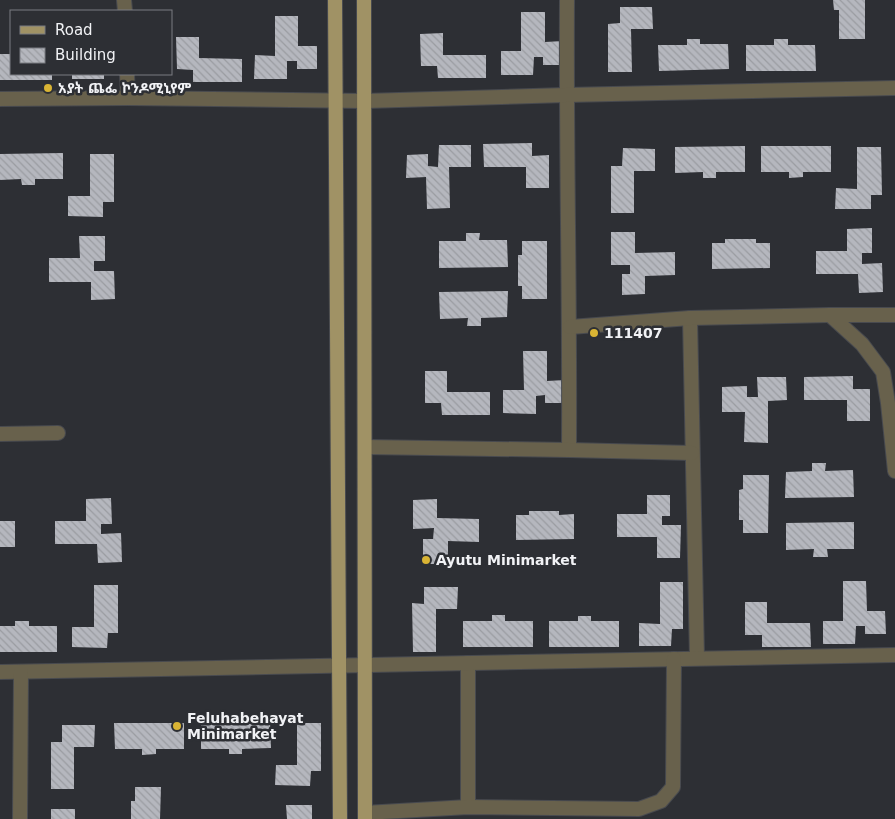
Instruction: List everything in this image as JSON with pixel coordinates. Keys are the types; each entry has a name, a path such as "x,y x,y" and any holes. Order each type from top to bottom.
{"main road":[{"path":"335,0 340,819"},
{"path":"364,0 365,816"}],"street":[{"path":"567,0 566,94 570,327 569,450"},
{"path":"127,75 128,98"},
{"path":"0,99 128,98 365,101 566,94 895,88"},
{"path":"830,315 862,344 883,372 895,470"},
{"path":"570,327 690,318 895,315"},
{"path":"690,318 697,658"},
{"path":"0,434 58,433"},
{"path":"365,447 692,454"},
{"path":"0,672 895,655"},
{"path":"365,816 468,807 640,809 661,801 673,787 674,659"},
{"path":"468,663 468,807"},
{"path":"20,819 21,672"}],"building":[{"path":"833,0 865,0 865,39 839,39 839,10 834,10"},
{"path":"620,7 652,7 653,29 631,29 632,72 608,72 608,24 620,23"},
{"path":"521,12 545,12 545,42 563,41 564,65 543,65 543,57 534,57 533,75 501,75 501,51 521,51"},
{"path":"275,16 298,16 298,46 317,46 317,69 297,69 297,61 287,61 287,79 254,79 255,55 275,56"},
{"path":"443,33 443,55 486,55 486,78 438,78 437,66 421,66 420,34"},
{"path":"176,37 199,37 199,58 242,59 242,82 193,82 193,70 177,69"},
{"path":"687,39 700,39 700,44 728,44 729,69 659,71 658,45 687,45"},
{"path":"774,39 788,39 788,45 815,45 816,71 746,71 746,45 774,45"},
{"path":"0,54 10,54 10,75 52,75 52,80 0,80"},
{"path":"72,75 104,75 104,79 72,79"},
{"path":"532,143 532,156 549,155 549,188 526,188 526,167 484,167 483,144"},
{"path":"439,145 471,145 471,167 449,167 450,208 427,209 426,177 406,178 407,155 428,154 428,166 438,167"},
{"path":"745,146 745,172 716,172 716,178 703,178 703,172 675,173 675,147"},
{"path":"761,146 831,146 831,172 803,172 803,177 789,178 789,172 761,172"},
{"path":"857,147 881,147 882,195 871,195 871,209 835,209 836,188 857,189"},
{"path":"623,148 655,149 655,171 634,171 634,213 611,213 611,166 622,166"},
{"path":"63,153 63,179 35,179 35,185 22,185 21,179 0,180 0,154"},
{"path":"90,154 114,154 114,202 103,202 103,217 68,216 68,196 90,196"},
{"path":"872,228 872,253 862,253 862,264 882,263 883,292 859,293 858,274 816,274 816,251 847,251 847,229"},
{"path":"611,232 635,232 635,253 675,252 675,275 645,276 645,294 622,295 622,274 630,274 630,265 611,265"},
{"path":"466,233 480,233 479,240 507,240 508,267 439,268 439,241 466,241"},
{"path":"79,236 105,236 105,261 94,261 94,271 114,271 115,299 91,300 91,282 49,282 49,258 80,258"},
{"path":"725,239 756,239 756,243 770,243 770,268 712,269 712,243 725,243"},
{"path":"522,241 547,241 547,299 522,299 522,286 518,286 518,255 522,255"},
{"path":"508,291 507,317 481,318 481,326 467,326 468,318 440,319 439,292"},
{"path":"523,351 547,351 547,381 565,380 566,403 545,403 545,395 536,396 536,414 503,413 503,390 524,390"},
{"path":"425,371 447,371 447,392 490,392 490,415 442,415 441,403 425,403"},
{"path":"853,376 853,389 870,389 870,421 847,421 847,400 804,400 804,377"},
{"path":"757,377 786,377 787,400 768,401 768,443 744,442 745,412 722,412 722,387 747,386 747,397 758,397"},
{"path":"812,463 826,463 825,471 853,470 854,497 785,498 786,472 812,471"},
{"path":"743,475 769,475 768,533 743,533 743,520 739,520 739,490 743,489"},
{"path":"647,495 670,495 670,516 662,516 662,525 681,525 680,558 657,558 657,537 617,537 617,514 647,514"},
{"path":"111,498 112,524 101,524 101,534 121,533 122,562 98,563 97,544 55,544 55,521 86,521 86,499"},
{"path":"437,499 437,518 479,519 479,542 448,541 448,564 423,564 423,539 433,539 434,528 413,529 413,500"},
{"path":"529,511 559,511 559,515 574,514 574,539 516,540 516,515 529,515"},
{"path":"0,521 15,521 15,547 0,547"},
{"path":"854,522 854,549 827,549 828,557 813,557 814,549 786,550 786,523"},
{"path":"843,581 866,581 867,611 885,611 886,634 865,634 865,626 856,626 855,644 823,644 823,621 843,621"},
{"path":"660,582 683,582 683,629 672,629 671,646 639,646 639,623 660,624"},
{"path":"94,585 118,585 118,633 108,633 107,648 72,647 72,627 94,627"},
{"path":"424,587 458,587 457,609 436,609 436,652 413,652 412,603 424,604"},
{"path":"745,602 767,602 767,623 810,623 811,647 762,647 762,635 745,635"},
{"path":"492,615 505,615 505,621 533,621 533,647 463,647 463,621 492,621"},
{"path":"578,616 591,616 591,621 619,621 619,647 549,647 549,621 578,621"},
{"path":"15,621 29,621 29,626 57,626 57,652 0,652 0,626 15,626"},
{"path":"270,722 271,748 242,749 242,754 229,754 229,749 201,749 201,723"},
{"path":"114,723 184,723 184,749 156,749 156,754 142,755 142,749 115,749"},
{"path":"297,723 321,723 321,771 311,771 310,786 275,785 276,765 297,765"},
{"path":"62,725 95,725 94,747 74,747 74,789 51,789 51,742 62,742"},
{"path":"135,787 161,787 160,819 131,819 131,801 135,801"},
{"path":"286,805 312,805 312,819 287,819"},
{"path":"51,809 75,809 75,819 51,819"}],"place":[{"name":"አያት ጨፌ ኮንዶሚኒየም","path":"48,88"},
{"name":"111407","path":"594,333"},
{"name":"Ayutu Minimarket","path":"426,560"},
{"name":"Feluhabehayat Minimarket","path":"177,726"}]}
